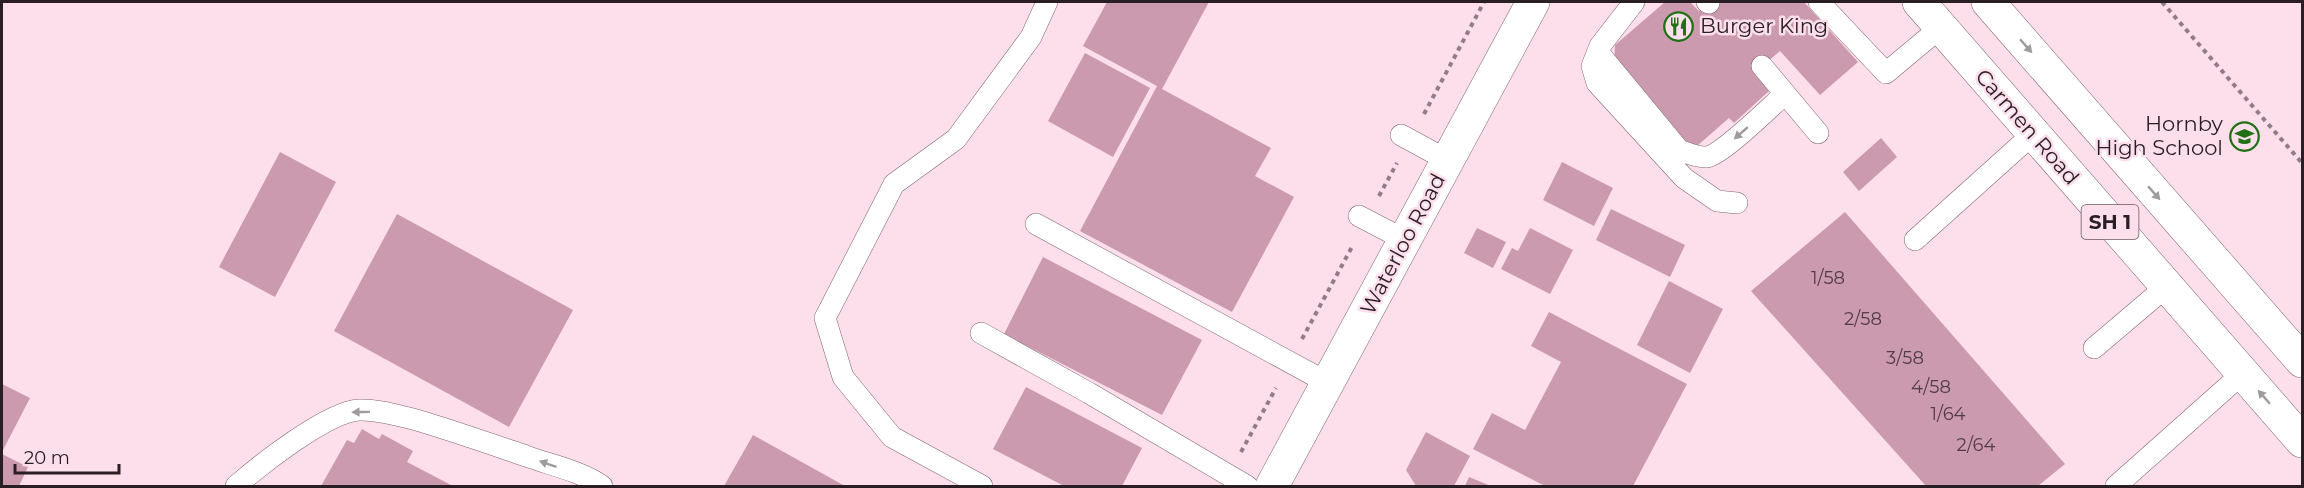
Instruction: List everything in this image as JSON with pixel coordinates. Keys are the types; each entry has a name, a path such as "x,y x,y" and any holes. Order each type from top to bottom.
{"main road":[{"name":"Waterloo Road","path":"1272,486 1533,2"},
{"name":"Carmen Road","path":"1919,2 2302,441"},
{"name":"SH 1","path":"1988,2 2302,361"}],"lane":[{"path":"982,486 891,437 843,376 825,318 894,184 956,139 1031,37 1047,2"},
{"path":"1634,2 1598,52 1593,66 1597,83 1684,178 1716,201 1737,203"},
{"path":"1819,2 1886,74 1941,27"},
{"path":"1598,52 1679,150 1698,156 1708,157 1722,149 1785,94"},
{"path":"1762,66 1818,133"},
{"path":"1916,240 2032,134"},
{"path":"1401,135 1447,160"},
{"path":"1359,216 1405,240"},
{"path":"1036,224 1328,383"},
{"path":"2094,348 2167,286"},
{"path":"981,333 1089,393 1247,486"},
{"path":"2116,486 2243,373"},
{"path":"236,486 259,465 295,441 340,415 359,410 392,414 446,428 564,469 602,486"}],"path":[{"path":"2162,2 2302,163"}],"building":[{"path":"1107,2 1209,2 1162,89 1271,148 1255,176 1294,197 1232,312 1080,231 1157,86 1083,46"},
{"path":"1665,2 1690,2 1699,11 1710,2 1804,2 1858,62 1820,95 1780,51 1754,73 1769,91 1734,123 1729,118 1689,153 1614,66 1615,45"},
{"path":"1085,53 1150,88 1113,157 1048,121"},
{"path":"1881,138 1897,157 1859,191 1843,172"},
{"path":"280,152 336,182 275,297 219,267"},
{"path":"1562,162 1613,188 1594,226 1543,200"},
{"path":"1611,209 1685,245 1670,277 1596,240"},
{"path":"1845,212 2065,464 2038,486 1926,486 1751,291"},
{"path":"397,214 573,310 509,427 334,331"},
{"path":"1477,228 1506,242 1493,268 1464,253"},
{"path":"1530,228 1573,250 1550,294 1501,269 1512,248 1518,251"},
{"path":"1043,257 1202,340 1162,415 1004,334"},
{"path":"1669,281 1723,309 1690,373 1637,345"},
{"path":"1549,312 1687,384 1633,486 1545,486 1473,449 1492,413 1525,430 1561,362 1531,346"},
{"path":"2,384 30,398 2,452"},
{"path":"1026,387 1142,448 1122,486 1064,486 993,449"},
{"path":"362,429 379,439 382,434 413,451 407,462 453,486 321,486 347,440 354,443"},
{"path":"1426,432 1470,456 1454,486 1416,486 1406,470"},
{"path":"753,435 845,486 724,486"},
{"path":"2,454 28,467 19,486 2,486"},
{"path":"1469,477 1491,486 1465,486"}],"place":[{"name":"Burger King","path":"1679,26"},
{"name":"Hornby High School","path":"2244,136"}]}
